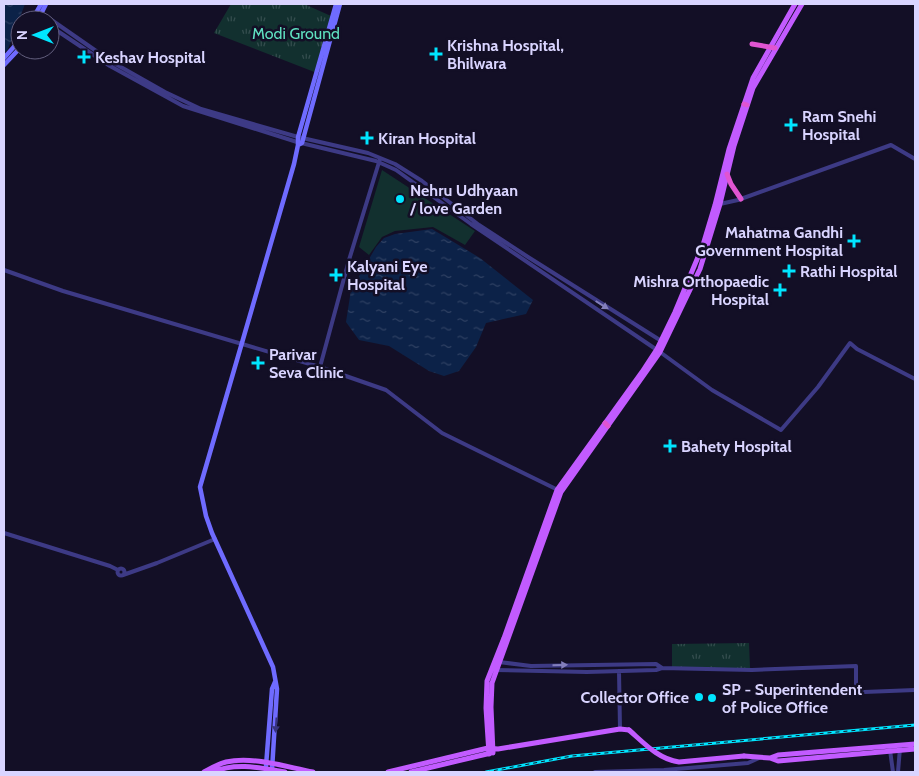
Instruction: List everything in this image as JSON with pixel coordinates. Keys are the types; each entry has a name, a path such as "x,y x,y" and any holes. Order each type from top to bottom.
{"highway":[{"path":"752,44 773,47"},
{"path":"727,174 741,199"}],"main road":[{"path":"300,141 336,4"},
{"path":"272,767 277,689 273,667 206,516 200,487 340,4"},
{"path":"718,205 729,149 746,105 757,79 796,4"},
{"path":"773,47 802,4"},
{"path":"494,750 491,694 494,662 559,491 658,351 700,269 746,105"},
{"path":"494,670 500,663 559,491"},
{"path":"266,766 272,689 276,680"},
{"path":"388,772 494,750 620,729 629,730 660,756 678,762 744,756 770,758 778,761 900,748 915,744"},
{"path":"900,748 915,749"},
{"path":"411,772 494,750"},
{"path":"204,772 231,761 312,772"},
{"path":"213,772 232,766 266,766"},
{"path":"272,767 285,772"}],"street":[{"path":"60,26 112,62 178,99 201,109 300,141"},
{"path":"60,33 110,66 183,106 300,141 395,164 418,178 479,225 528,258 663,342"},
{"path":"718,205 741,199 891,145 915,159"},
{"path":"380,159 712,390 781,430 818,387 850,343 864,353 915,379"},
{"path":"320,368 349,260 380,159"},
{"path":"4,270 63,291 320,368 386,390 442,433 559,491"},
{"path":"4,533 121,571 133,570 157,563 215,538"},
{"path":"494,662 532,666 656,664 662,668"},
{"path":"494,670 560,672 654,670 662,668 752,670 856,666 856,684 859,690 864,692 915,690"},
{"path":"619,670 620,729"},
{"path":"898,772 900,748"},
{"path":"890,749 893,772"},
{"path":"595,772 692,768 748,762 760,757"}],"green space":[{"name":"Modi Ground","path":"231,4 304,4 331,16 317,73 214,33"},
{"name":"Nehru Udhyaan / love Garden","path":"382,170 475,231 465,245 433,227 395,231 382,237 369,255 359,247"},
{"path":"749,643 750,668 672,669 672,644"}],"water":[{"path":"4,4 25,4 23,10 10,10 10,44 4,53"},
{"path":"432,229 480,258 533,300 526,314 486,323 476,347 459,371 444,376 429,371 389,346 359,340 346,322 351,290 376,247 384,238 395,234"}],"railway":[{"path":"486,772 572,756 915,725"}],"place":[{"name":"Krishna Hospital, Bhilwara","path":"436,54"},
{"name":"Keshav Hospital","path":"84,57"},
{"name":"Ram Snehi Hospital","path":"791,125"},
{"name":"Kiran Hospital","path":"367,138"},
{"name":"Nehru Udhyaan / love Garden","path":"400,199"},
{"name":"Mahatma Gandhi Government Hospital","path":"854,241"},
{"name":"Rathi Hospital","path":"789,271"},
{"name":"Kalyani Eye Hospital","path":"336,275"},
{"name":"Mishra Orthopaedic Hospital","path":"780,290"},
{"name":"Parivar Seva Clinic","path":"258,363"},
{"name":"Bahety Hospital","path":"670,446"},
{"name":"Collector Office","path":"699,697"},
{"name":"SP - Superintendent of Police Office","path":"712,698"}]}
